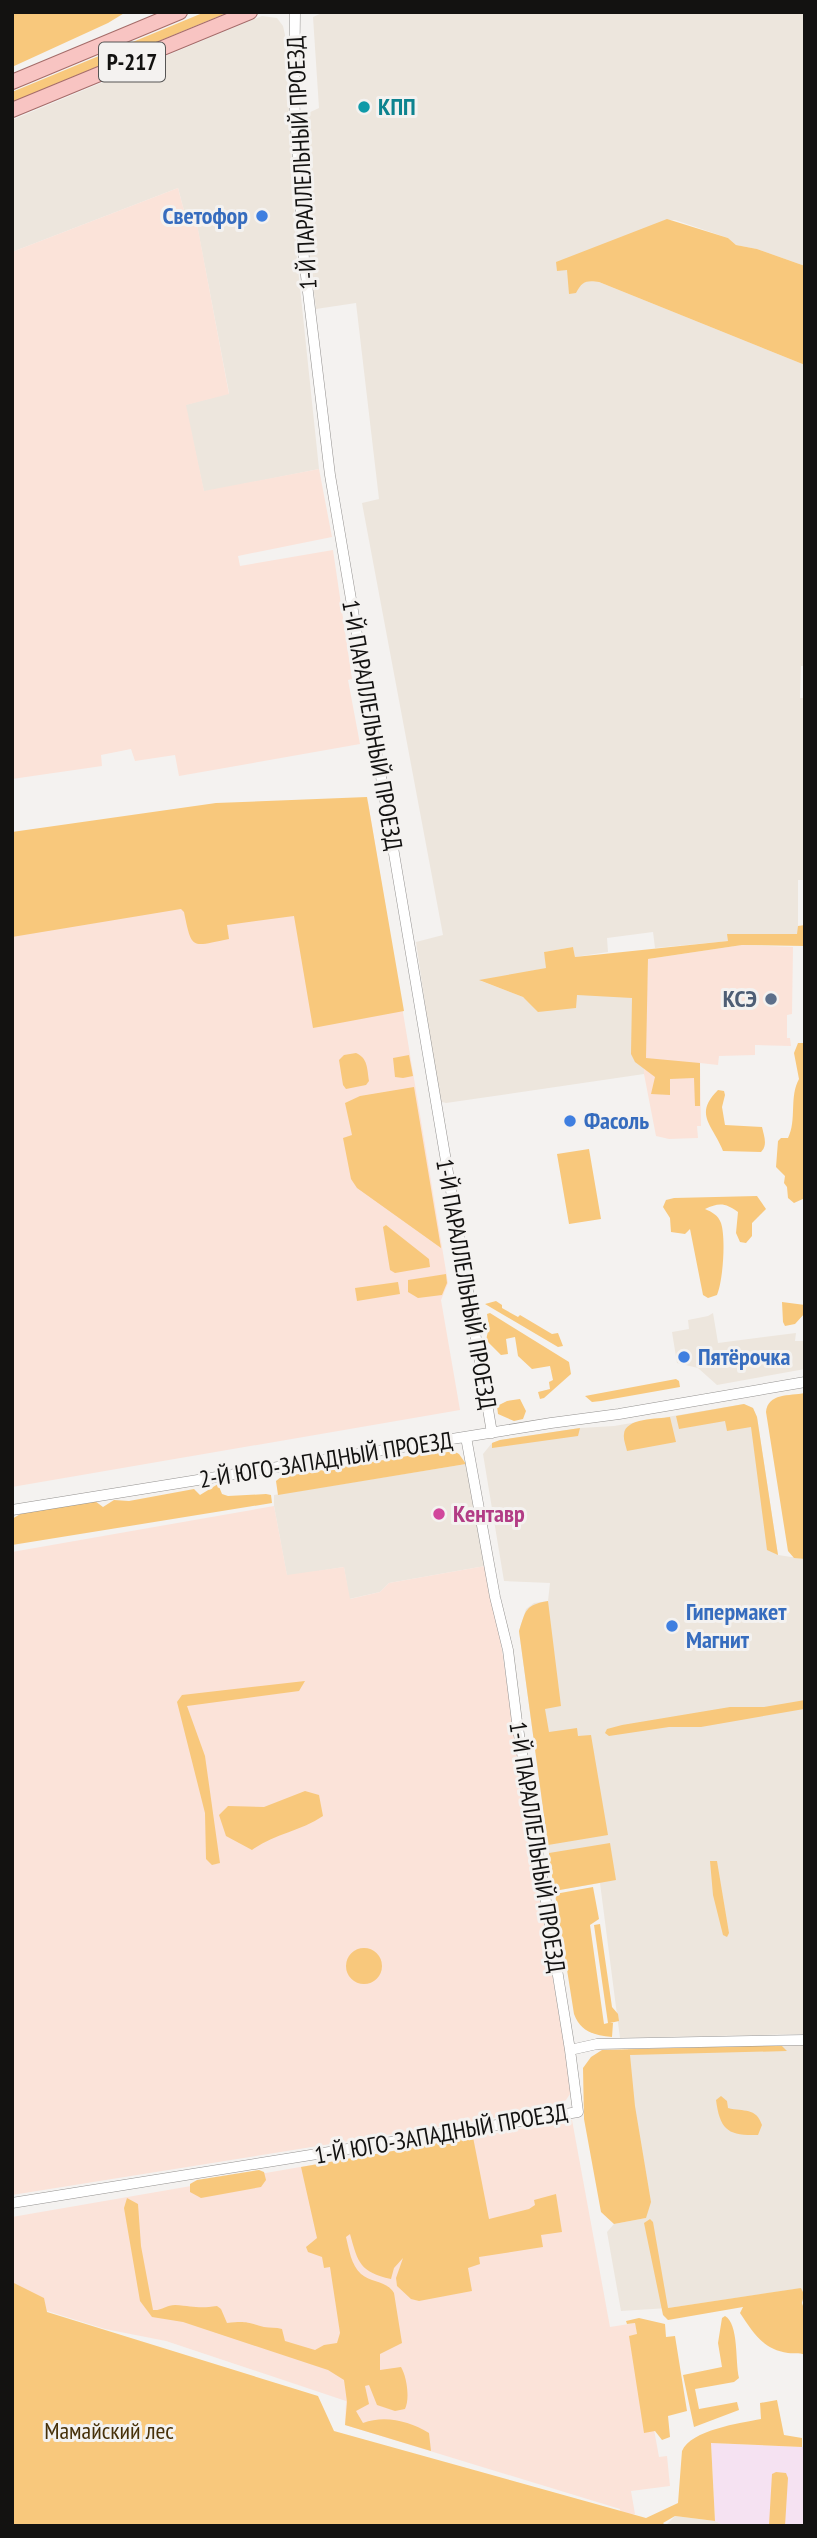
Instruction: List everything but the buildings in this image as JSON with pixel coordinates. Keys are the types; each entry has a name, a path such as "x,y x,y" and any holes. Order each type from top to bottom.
{"main road":[{"name":"Р-217","path":"12,82 180,12"},
{"name":"Р-217","path":"12,110 250,12"}],"street":[{"name":"1-Й ПАРАЛЛЕЛЬНЫЙ ПРОЕЗД","path":"295,12 294,98 304,259 330,475 492,1433"},
{"name":"2-Й ЮГО-ЗАПАДНЫЙ ПРОЕЗД","path":"12,1510 805,1382"},
{"name":"1-Й ПАРАЛЛЕЛЬНЫЙ ПРОЕЗД","path":"466,1437 495,1597 508,1650 521,1748 570,2050"},
{"path":"570,2050 625,2042 805,2040"},
{"name":"1-Й ЮГО-ЗАПАДНЫЙ ПРОЕЗД","path":"12,2203 578,2112 570,2050"}],"shaded area":[{"path":"324,12 805,12 805,266 757,249 736,245 728,238 675,220 665,220 567,270 580,285 587,280 599,282 805,365 805,666 801,666 800,698 805,698 805,880 798,880 798,934 728,934 729,941 655,948 653,932 607,938 608,952 575,957 573,947 544,952 547,968 481,981 523,997 539,1012 577,991 648,994 644,1074 446,1103 439,1101 416,942 443,935 362,503 379,499 356,303 316,309 310,259 301,121 304,115 319,108 313,17"},
{"path":"262,16 277,18 285,35 297,259 319,469 204,492 185,405 229,393 197,225 188,226 178,188 12,252 12,120"},
{"path":"178,188 188,226 197,224 229,394 186,405 204,491 319,469 332,537 238,556 240,566 333,550 352,679 348,680 360,744 179,776 175,755 135,761 131,749 101,755 102,766 12,779 12,252"},
{"path":"368,802 448,1283 441,1300 460,1410 12,1487 12,859"},
{"path":"742,945 793,947 792,1014 787,1015 787,1038 790,1038 791,1046 755,1045 755,1055 719,1056 718,1065 700,1063 701,1126 697,1126 698,1138 669,1139 656,1136 644,1074 648,959"},
{"path":"713,1313 718,1343 796,1333 795,1341 805,1341 805,1369 717,1385 698,1368 677,1363 672,1332 689,1329 688,1320"},
{"path":"744,1404 753,1408 757,1417 778,1555 805,1559 805,2034 620,2038 600,1883 554,1891 519,1631 526,1609 534,1603 548,1601 550,1583 504,1581 483,1454 492,1443 500,1440 580,1428 614,1426"},
{"path":"466,1464 485,1566 389,1583 380,1592 349,1599 344,1567 287,1576 274,1495"},
{"path":"274,1506 287,1575 344,1567 350,1599 380,1592 389,1583 485,1566 500,1637 572,2091 556,2108 12,2195 12,1552"},
{"path":"805,2044 805,2304 796,2289 668,2308 621,2311 607,2232 614,2224 646,2218 628,2049"},
{"path":"572,2120 610,2327 635,2323 659,2457 667,2456 670,2486 631,2491 635,2514 621,2516 620,2509 345,2425 346,2401 166,2341 105,2329 12,2300 12,2217"},
{"path":"711,2443 805,2447 805,2526 726,2526 715,2521"},
{"path":"675,2516 715,2521 726,2526 665,2526"}],"green space":[{"path":"12,12 126,12 12,67"},
{"path":"205,12 229,12 12,102 12,92"},
{"path":"667,219 728,238 736,245 757,249 805,266 805,365 599,282 585,282 576,293 569,294 567,270 557,271 556,262"},
{"path":"367,797 404,1011 313,1028 294,916 227,925 229,939 201,944 192,940 181,909 12,937 12,832 216,803"},
{"path":"805,925 805,946 742,945 648,959 646,1058 700,1063 700,1106 695,1106 694,1078 670,1079 670,1095 651,1094 655,1077 635,1062 631,1054 632,998 577,995 576,1008 538,1012 523,997 479,980 546,968 544,952 573,947 575,957 728,941 727,934 797,934 798,926"},
{"path":"798,1043 805,1043 805,1198 794,1203 788,1198 785,1176 776,1167 778,1141 788,1138 791,1131 794,1093 799,1079 794,1053"},
{"path":"356,1053 365,1061 369,1081 366,1085 346,1089 339,1060 344,1055"},
{"path":"409,1055 413,1076 395,1077 393,1058"},
{"path":"414,1087 441,1248 357,1188 351,1179 343,1138 352,1135 345,1103 360,1096"},
{"path":"718,1090 724,1091 725,1095 722,1107 725,1125 762,1127 765,1143 761,1152 723,1151 706,1113 707,1106"},
{"path":"589,1149 601,1219 569,1224 557,1154"},
{"path":"757,1196 766,1209 752,1223 752,1236 746,1243 740,1242 736,1233 738,1212 722,1204 705,1209 720,1220 723,1230 721,1280 717,1295 708,1298 703,1295 690,1229 685,1234 671,1232 670,1218 663,1207 666,1200"},
{"path":"386,1225 429,1259 430,1267 395,1273 390,1270 383,1227"},
{"path":"446,1274 447,1283 442,1295 418,1298 408,1292 408,1280"},
{"path":"398,1282 400,1294 357,1301 355,1288"},
{"path":"496,1301 502,1308 518,1317 520,1315 552,1334 558,1333 563,1346 558,1347 485,1304"},
{"path":"782,1302 805,1305 805,1313 795,1324 785,1326"},
{"path":"490,1313 569,1362 571,1374 540,1399 538,1392 550,1389 549,1382 553,1380 550,1366 532,1369 518,1356 515,1337 506,1339 508,1354 501,1355 486,1340 489,1327 487,1314"},
{"path":"676,1379 680,1387 592,1402 585,1396"},
{"path":"805,1393 805,1559 794,1558 788,1551 766,1412 775,1398"},
{"path":"520,1399 526,1411 523,1419 514,1421 498,1414 497,1406"},
{"path":"744,1404 753,1408 757,1417 778,1555 767,1550 751,1427 727,1431 725,1421 679,1429 676,1416"},
{"path":"670,1417 676,1442 627,1451 624,1434 630,1425 643,1420"},
{"path":"580,1428 578,1436 492,1448 492,1443 500,1440"},
{"path":"450,1449 459,1454 466,1464 278,1495 276,1481 281,1477"},
{"path":"218,1484 222,1494 266,1494 271,1495 272,1503 12,1545 12,1519 22,1513 95,1501 103,1507 114,1500 129,1501 194,1489 200,1495"},
{"path":"548,1601 561,1706 545,1709 549,1732 577,1728 578,1736 591,1735 608,1835 548,1845 519,1631 528,1610 535,1604"},
{"path":"305,1681 299,1691 187,1706 205,1756 220,1863 212,1865 206,1859 205,1813 177,1702 182,1695"},
{"path":"805,1700 804,1709 701,1727 669,1727 609,1736 605,1733 607,1729 622,1725 730,1707 764,1707"},
{"path":"305,1791 319,1795 323,1816 315,1821 252,1850 226,1836 219,1815 228,1806 264,1807"},
{"path":"610,1843 616,1880 554,1891 549,1853"},
{"path":"710,1861 717,1861 729,1933 727,1937 723,1935 713,1895"},
{"path":"593,1887 599,1919 590,1925 604,2024 608,2023 594,1925 600,1924 612,2007 618,2014 619,2021 610,2023 613,2023 612,2037 588,2032 574,2014 555,1894"},
{"path":"364,1948 377,1953 382,1966 377,1979 364,1984 351,1979 346,1966 351,1953"},
{"path":"781,2045 787,2051 630,2055 635,2106 651,2202 646,2218 614,2224 601,2212 584,2119 583,2068 591,2057 602,2050"},
{"path":"721,2096 727,2101 728,2108 749,2111 756,2115 762,2125 758,2135 739,2134 723,2125 716,2100"},
{"path":"473,2137 489,2219 529,2209 535,2205 534,2200 556,2194 562,2232 541,2235 543,2247 479,2257 480,2264 468,2268 472,2291 419,2301 411,2299 397,2286 396,2278 403,2258 394,2268 391,2279 381,2276 362,2265 350,2234 346,2237 351,2257 361,2274 387,2286 394,2293 402,2343 380,2354 380,2370 401,2367 408,2394 405,2409 395,2411 377,2405 369,2385 365,2386 369,2404 356,2411 363,2423 388,2419 405,2422 429,2433 431,2451 345,2425 347,2402 344,2380 328,2370 183,2322 152,2317 140,2301 124,2208 127,2198 138,2204 141,2246 153,2310 175,2305 217,2306 227,2323 246,2322 282,2329 285,2341 315,2350 337,2343 340,2333 330,2267 324,2268 322,2257 308,2252 306,2247 317,2238 301,2167"},
{"path":"259,2170 264,2172 266,2180 261,2187 201,2198 190,2192 190,2184 197,2180"},
{"path":"650,2219 653,2222 668,2308 801,2288 804,2294 802,2303 805,2312 805,2355 779,2351 765,2344 740,2313 743,2307 668,2320 663,2315 644,2223"},
{"name":"Мамайский лес","path":"12,2282 44,2298 47,2312 318,2396 334,2431 646,2518 678,2503 682,2451 687,2444 705,2433 761,2419 760,2403 777,2400 784,2435 802,2438 802,2447 711,2443 715,2521 675,2516 663,2523 666,2526 12,2526"},
{"path":"725,2316 735,2335 739,2378 734,2382 695,2389 699,2409 737,2402 739,2410 694,2427 683,2375 722,2367 718,2343 722,2318"},
{"path":"639,2318 665,2324 666,2337 675,2336 687,2411 668,2416 670,2437 662,2440 655,2431 644,2433 629,2336 637,2334 635,2323 627,2324 626,2321"},
{"path":"786,2473 788,2478 785,2526 769,2525 772,2474"}],"place":[{"name":"КПП","path":"364,107"},
{"name":"Светофор","path":"262,216"},
{"name":"КСЭ","path":"771,999"},
{"name":"Фасоль","path":"570,1121"},
{"name":"Пятёрочка","path":"684,1357"},
{"name":"Кентавр","path":"439,1514"},
{"name":"Гипермакет Магнит","path":"672,1626"}]}
